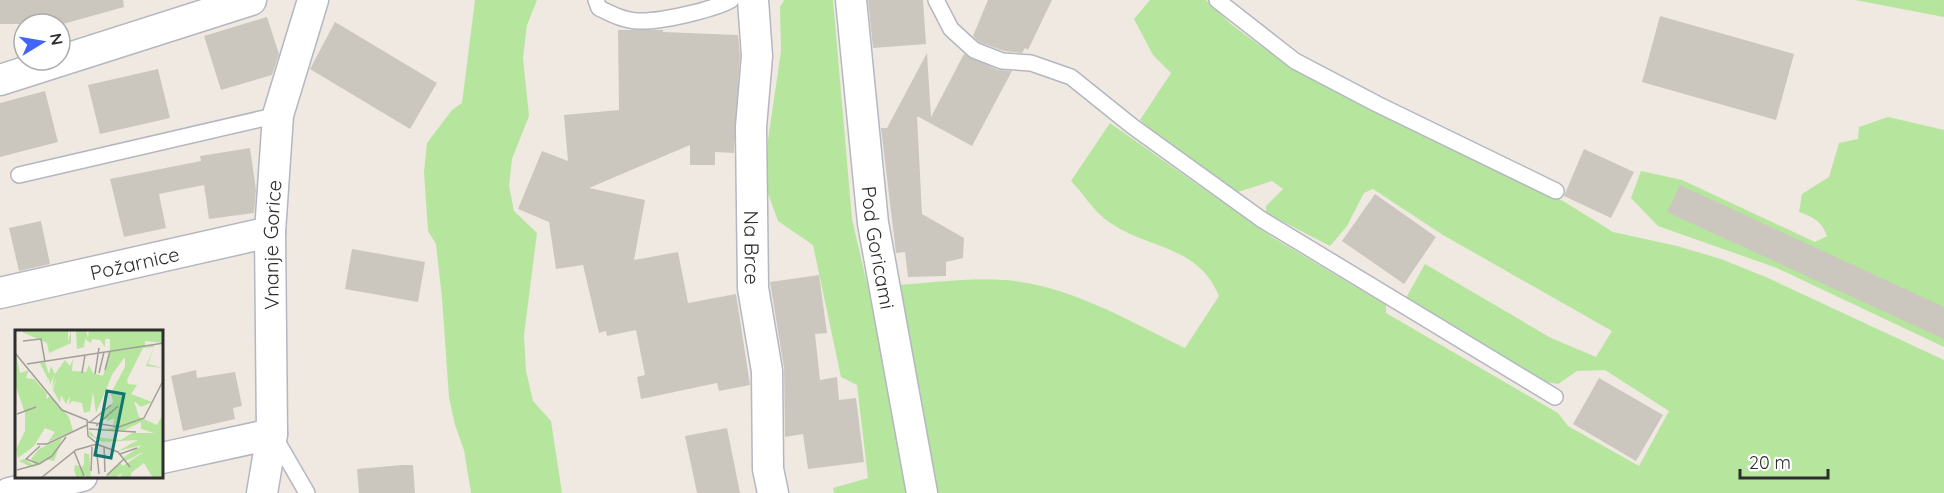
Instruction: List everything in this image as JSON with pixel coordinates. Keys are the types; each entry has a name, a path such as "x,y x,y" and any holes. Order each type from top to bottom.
{"street":[{"path":"0,80 250,0"},
{"name":"Vnanje Gorice","path":"262,493 272,434 270,232 278,115 313,0"},
{"name":"Na Brce","path":"753,0 757,56 751,127 753,288 767,371 768,469 773,493"},
{"name":"Pod Goricami","path":"851,0 873,223 922,493"},
{"name":"Požarnice","path":"0,293 270,232"},
{"path":"164,459 272,434"},
{"path":"9,493 77,478"}],"lane":[{"path":"596,0 599,8 615,16 639,21 718,7 731,0"},
{"path":"936,0 951,29 974,50 1002,61 1031,63 1071,77 1132,126 1261,219 1555,397"},
{"path":"1217,0 1295,61 1556,191"},
{"path":"19,175 278,115"},
{"path":"272,434 307,493"}],"green space":[{"path":"475,0 537,0 527,25 523,58 529,116 512,159 509,186 514,211 537,233 524,335 526,371 533,401 551,421 562,493 471,493 464,450 455,425 449,397 436,244 428,231 424,172 427,143 452,110 462,103"},
{"path":"784,0 833,0 852,219 881,344 909,493 834,493 833,488 868,478 857,385 841,377 813,245 778,221 766,188 768,140 781,51 780,7"},
{"path":"1150,0 1206,0 1232,25 1288,66 1470,158 1563,201 1613,232 1677,246 1721,259 1768,278 1944,360 1944,493 938,493 897,285 977,279 1028,283 1098,305 1185,348 1219,296 1198,266 1169,249 1120,229 1105,219 1071,181 1110,123 1272,237 1386,305 1386,313 1558,413 1568,426 1639,466 1669,411 1605,370 1577,371 1558,384 1546,382 1406,298 1425,264 1551,338 1596,357 1612,331 1443,235 1373,189 1364,193 1347,226 1330,246 1266,213 1266,206 1283,189 1272,181 1238,192 1167,143 1140,120 1171,73 1153,55 1134,19"},
{"path":"1855,0 1944,0 1944,17"},
{"path":"1888,117 1944,130 1944,347 1777,268 1658,226 1631,198 1641,171 1682,180 1815,242 1827,236 1817,221 1799,212 1802,194 1829,177 1839,143 1858,139 1859,127"}],"building":[{"path":"0,0 123,0 124,7 72,21 72,12 12,12 12,24 0,24"},
{"path":"868,0 923,0 926,44 873,48"},
{"path":"988,0 1052,0 1028,50 1025,48 1022,53 1004,51 979,42 973,36"},
{"path":"1660,16 1794,54 1776,120 1642,82"},
{"path":"267,17 279,54 272,75 221,90 204,36"},
{"path":"335,22 437,83 410,129 310,69"},
{"path":"618,30 663,30 663,32 738,35 740,56 734,153 715,152 715,165 690,165 690,145 589,188 645,200 634,260 678,252 688,303 736,294 750,385 719,391 717,383 641,399 637,377 645,375 636,330 607,336 606,331 599,333 583,265 556,269 549,222 518,209 542,151 568,161 564,115 619,110"},
{"path":"927,53 931,117 964,54 998,70 1012,71 972,146 917,116 922,214 964,238 963,258 946,262 946,276 908,277 905,252 896,253 881,128 887,128"},
{"path":"158,69 170,118 100,134 88,85"},
{"path":"45,91 58,142 0,157 0,103"},
{"path":"250,148 256,190 254,213 209,219 204,185 159,194 166,228 124,237 110,179 201,161 200,156"},
{"path":"1584,149 1634,172 1611,218 1564,196"},
{"path":"1680,185 1944,307 1944,339 1667,212"},
{"path":"1375,194 1436,237 1404,284 1342,241"},
{"path":"41,221 50,264 19,271 9,228"},
{"path":"352,249 425,262 418,302 345,289"},
{"path":"819,275 827,333 815,334 820,380 837,377 839,400 856,398 864,462 808,469 803,434 785,437 784,368 770,282"},
{"path":"196,370 197,378 235,372 242,406 233,408 235,419 183,431 171,376"},
{"path":"1599,378 1663,415 1636,461 1573,424"},
{"path":"727,428 740,493 697,493 685,436"},
{"path":"413,465 415,493 359,493 357,469"}]}
